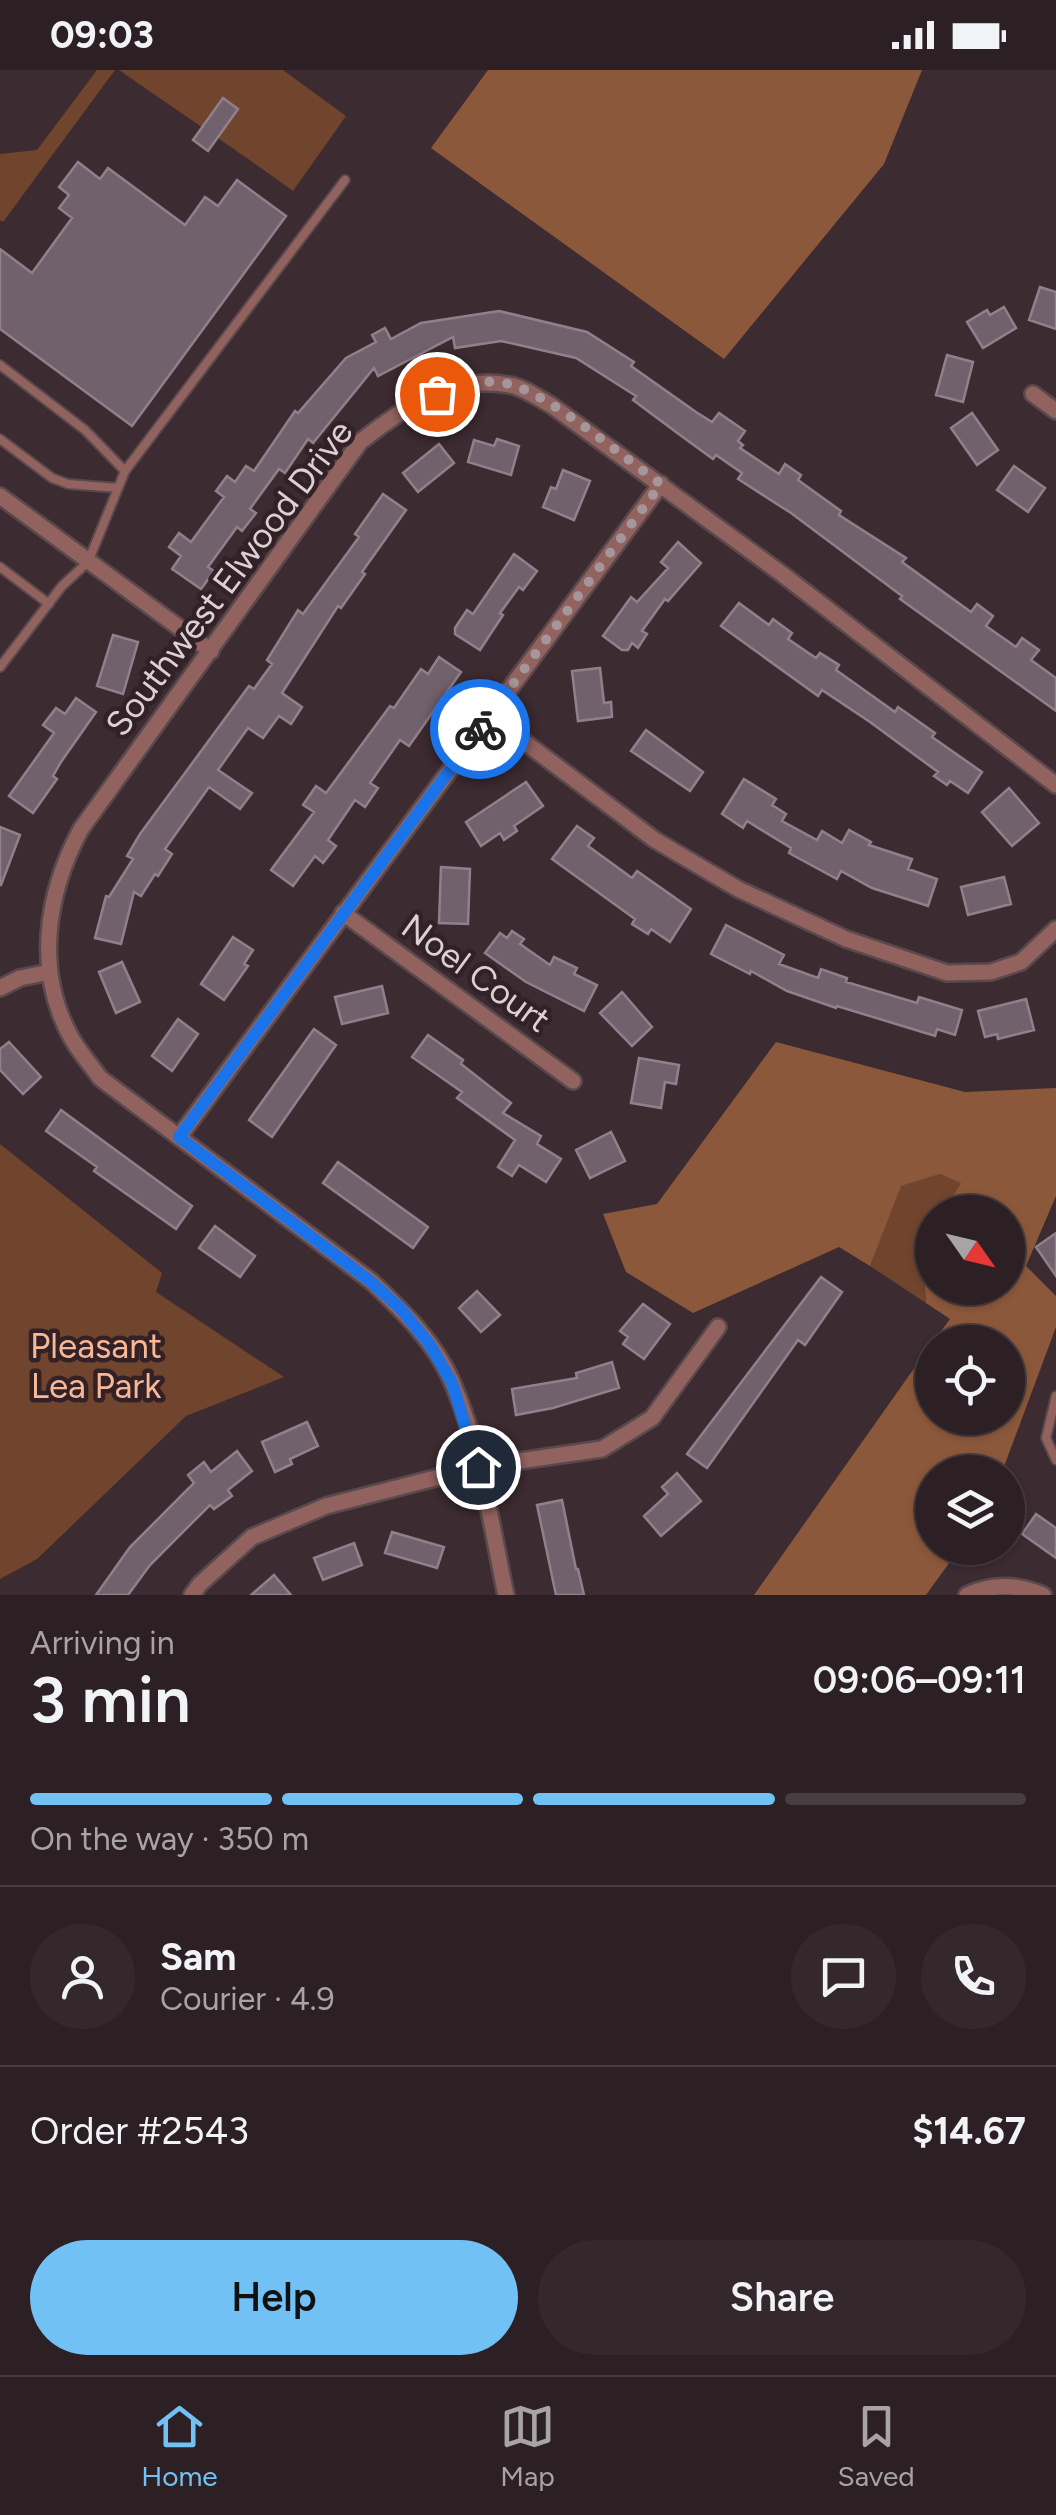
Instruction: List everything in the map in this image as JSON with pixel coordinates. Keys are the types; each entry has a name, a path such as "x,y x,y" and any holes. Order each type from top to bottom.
{"street":[{"name":"Southwest Elwood Drive","path":"506,1595 478,1467 452,1383 430,1345 401,1309 370,1281 100,1078 72,1040 57,1004 50,972 48,927 64,860 81,829 360,442 405,407 470,382 512,385 551,405 661,484 1056,785"},
{"path":"1033,394 1056,411"},
{"path":"179,1137 661,484"},
{"path":"0,496 211,651"},
{"path":"490,716 655,840 738,889 846,938 947,973 991,972 1021,962 1056,930"},
{"name":"Noel Court","path":"343,913 573,1081"},
{"path":"0,988 20,978 50,972"},
{"path":"192,1595 252,1537 326,1506 478,1467 602,1449 652,1418 718,1327"},
{"path":"968,1595 981,1588 1005,1586 1028,1588 1043,1595"}],"lane":[{"path":"1,663 88,562 124,471 345,180"},
{"path":"0,365 85,430 124,471"},
{"path":"0,439 52,478 68,484 118,488"},
{"path":"0,567 49,604"},
{"path":"1056,1396 1046,1438 1056,1460"}],"green space":[{"path":"97,70 115,70 3,222 0,154 37,150"},
{"path":"119,70 283,70 346,116 293,191"},
{"name":"Pleasant Lea Park","path":"0,1144 162,1273 156,1292 284,1377 186,1416 37,1559 0,1579"},
{"path":"940,1174 962,1182 954,1195 915,1195 915,1296 870,1266 900,1186"}],"shaded area":[{"path":"488,70 922,70 884,164 724,359 431,148"},
{"path":"776,1042 965,1092 1056,1088 1056,1196 1026,1266 1056,1296 1056,1327 1025,1410 1025,1325 946,1325 950,1319 929,1305 1025,1305 1025,1195 954,1195 961,1183 940,1174 901,1186 870,1266 839,1247 693,1313 626,1272 603,1214 657,1204"},
{"path":"915,1367 915,1435 1016,1435 1008,1455 915,1455 915,1565 948,1565 926,1595 754,1595"}],"building":[{"path":"223,98 238,109 208,151 193,140"},
{"path":"78,162 100,179 108,168 185,225 205,197 218,206 237,180 286,216 132,426 0,329 0,249 32,273 72,218 59,208 69,195 59,187"},
{"path":"1040,287 1056,292 1056,329 1029,320"},
{"path":"1004,307 1016,328 983,348 967,322 987,310 990,315"},
{"path":"499,311 587,332 634,362 631,366 696,412 712,422 719,413 745,431 738,441 743,445 740,448 779,474 785,464 801,475 798,480 841,511 839,515 906,558 902,562 971,612 977,604 993,616 986,626 1016,647 1022,638 1039,650 1031,660 1056,678 1056,711 900,599 902,596 791,513 738,479 742,473 716,455 713,459 633,400 636,396 576,358 501,341 455,348 453,337 378,376 374,368 313,443 308,439 285,473 279,469 250,509 256,513 242,531 237,527 208,567 214,571 201,589 172,569 181,556 169,547 179,533 191,542 224,497 216,491 227,476 235,482 246,466 254,471 295,411 298,413 346,358 376,342 372,335 385,328 391,339 421,323"},
{"path":"947,355 973,362 963,402 936,395"},
{"path":"972,413 998,450 977,465 951,428"},
{"path":"497,439 519,446 511,475 468,462 474,440 494,446"},
{"path":"439,444 454,463 418,492 403,473"},
{"path":"1014,466 1045,488 1028,512 997,490"},
{"path":"563,470 590,481 574,520 543,507"},
{"path":"383,494 406,510 282,693 302,707 291,724 279,716 263,738 248,728 218,770 252,793 240,809 209,787 165,849 172,854 158,876 155,874 141,896 134,892 121,944 95,938 106,896 109,897 133,859 127,856 140,834 249,686 254,689 272,664 267,660 298,610 303,614 359,537 355,534"},
{"path":"678,542 701,563 668,601 665,599 642,631 647,634 638,648 632,643 628,650 622,650 603,636 631,597 637,602 668,568 661,562"},
{"path":"514,554 537,571 500,613 503,615 480,650 455,634 455,628 467,610 473,614"},
{"path":"739,603 769,625 773,619 792,633 788,639 816,658 820,653 839,665 836,670 895,712 898,707 935,733 932,737 982,772 968,793 950,781 947,785 934,776 938,772 870,722 822,690 818,696 721,626"},
{"path":"113,635 138,642 123,694 97,686"},
{"path":"439,657 461,672 409,746 400,740 370,783 378,788 365,807 355,800 328,840 336,846 323,863 315,856 293,886 271,870 314,812 303,805 316,786 326,793 390,706 394,708 421,669 428,674"},
{"path":"600,668 604,703 611,702 612,717 578,721 572,671"},
{"path":"76,698 96,712 61,762 53,776 57,779 33,813 9,796 54,733 43,725 56,708 65,714"},
{"path":"646,730 703,772 690,791 631,751"},
{"path":"744,779 776,799 772,805 786,814 782,821 817,840 822,831 842,843 849,830 871,842 869,845 912,859 908,869 937,879 928,906 872,888 841,871 837,879 789,853 791,848 747,821 743,828 722,814"},
{"path":"526,782 543,806 514,826 517,831 504,840 500,833 481,846 466,822"},
{"path":"1009,788 1039,823 1012,846 982,812"},
{"path":"577,826 594,838 588,846 632,878 637,871 691,909 670,942 651,929 648,934 632,924 635,919 552,859"},
{"path":"0,827 20,835 1,885 0,885"},
{"path":"441,867 470,869 468,924 439,923"},
{"path":"1004,877 1011,904 968,915 961,887"},
{"path":"726,925 784,955 779,964 818,978 821,969 847,978 846,982 917,1003 919,997 962,1010 955,1035 937,1029 935,1036 836,1008 787,991 751,971 750,974 711,954"},
{"path":"512,931 524,939 520,944 550,965 554,957 577,968 574,974 597,985 584,1011 526,982 485,953 500,933 507,938"},
{"path":"233,937 253,950 244,964 248,966 224,1000 201,984"},
{"path":"122,962 140,1002 116,1013 99,972"},
{"path":"382,986 388,1013 342,1024 335,997"},
{"path":"622,992 652,1027 632,1046 600,1013"},
{"path":"1026,999 1034,1030 998,1039 997,1034 985,1037 978,1011"},
{"path":"178,1019 198,1034 172,1071 152,1056"},
{"path":"314,1029 336,1045 272,1137 249,1120"},
{"path":"428,1035 511,1103 503,1113 541,1136 537,1144 561,1159 546,1182 519,1165 512,1176 498,1167 515,1140 457,1098 462,1092 412,1057"},
{"path":"9,1042 41,1077 23,1094 0,1070 0,1049"},
{"path":"639,1058 679,1065 676,1084 665,1082 661,1108 631,1103"},
{"path":"61,1110 192,1206 176,1229 94,1171 97,1167 46,1131"},
{"path":"611,1132 625,1161 590,1178 576,1150"},
{"path":"338,1162 428,1227 413,1248 323,1183"},
{"path":"215,1226 255,1256 240,1277 199,1248"},
{"path":"1056,1233 1056,1276 1036,1247"},
{"path":"821,1277 842,1292 805,1345 798,1340 707,1468 687,1454"},
{"path":"477,1291 500,1315 481,1332 459,1308"},
{"path":"643,1304 670,1324 644,1359 623,1344 628,1337 620,1331"},
{"path":"612,1362 619,1388 516,1415 512,1389 577,1378 576,1373"},
{"path":"307,1422 318,1446 290,1459 292,1464 275,1472 262,1442"},
{"path":"237,1451 252,1471 228,1490 232,1496 214,1509 210,1505 150,1565 128,1595 96,1595 130,1547 194,1483 188,1475 204,1462 211,1472"},
{"path":"677,1473 701,1501 661,1536 644,1516 668,1494 662,1487"},
{"path":"562,1500 584,1595 556,1595 537,1505"},
{"path":"1036,1514 1056,1528 1056,1558 1025,1536"},
{"path":"392,1532 444,1547 437,1568 385,1553"},
{"path":"354,1543 362,1565 323,1580 314,1558"},
{"path":"274,1575 291,1595 251,1595"}],"way so far":[{"path":"437,394 470,382 512,385 551,405 661,484 480,729"}],"route":[{"path":"478,1467 452,1383 430,1345 401,1309 370,1281 179,1137 480,729"}]}
